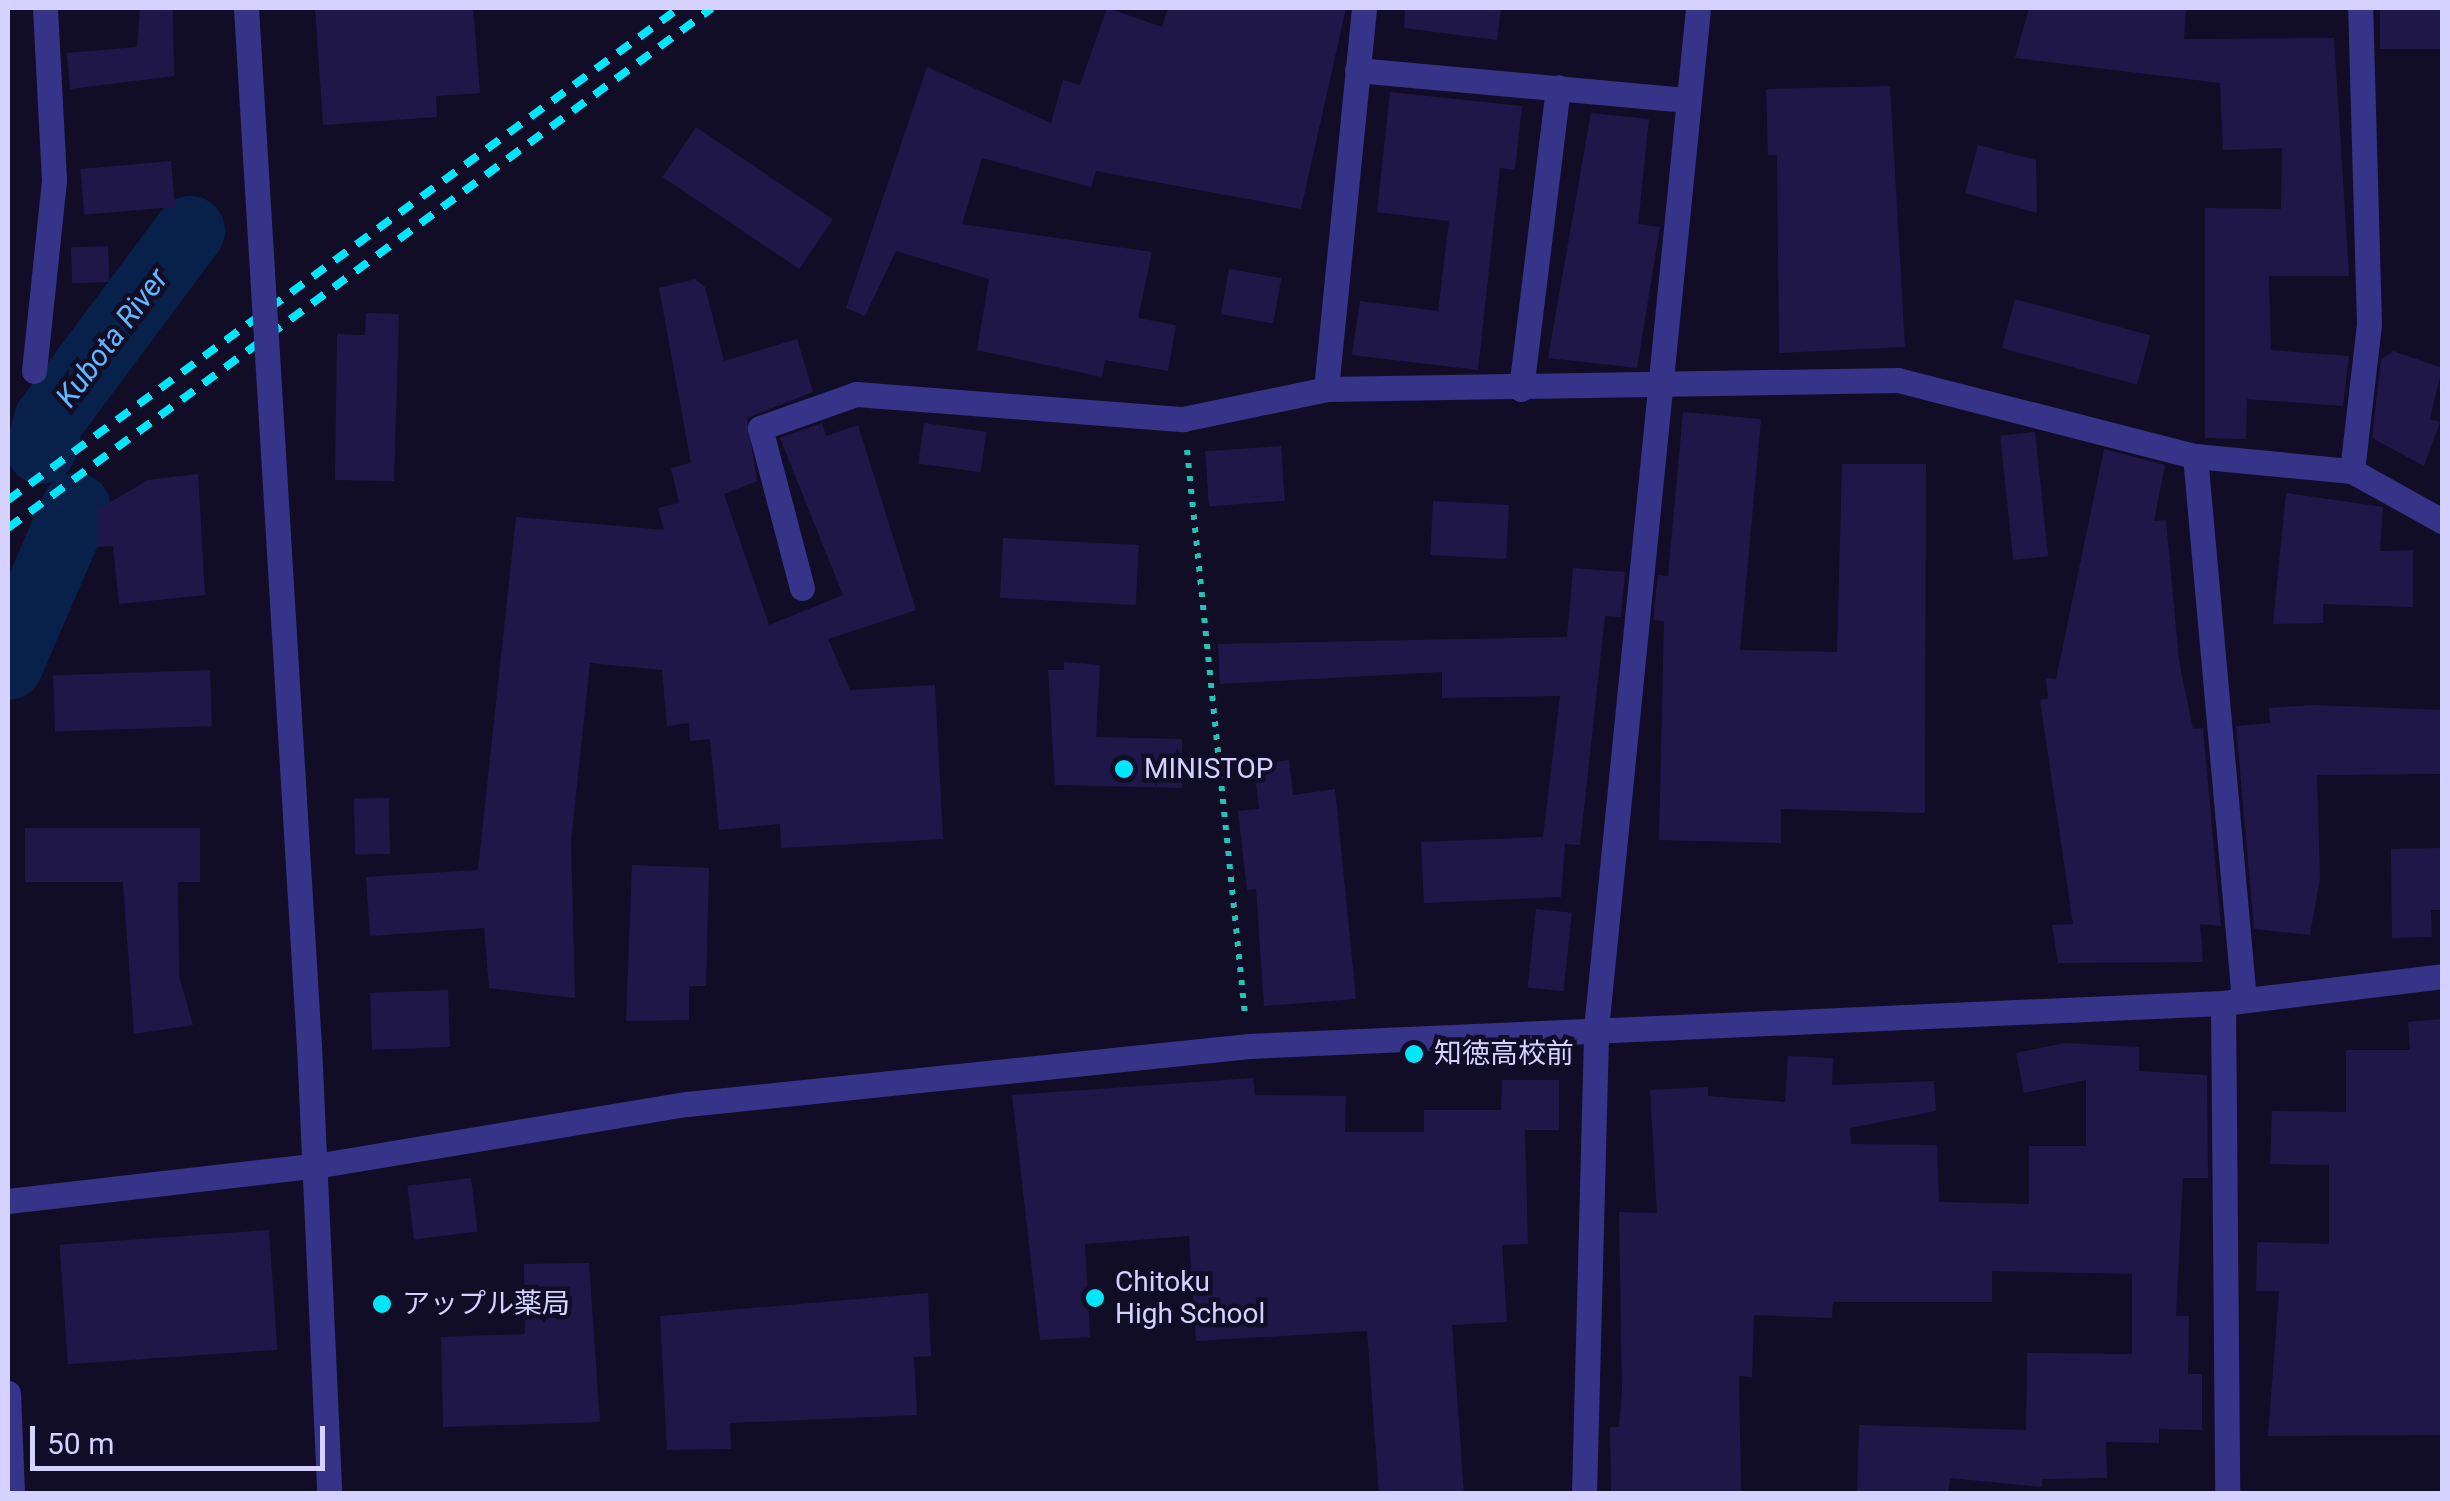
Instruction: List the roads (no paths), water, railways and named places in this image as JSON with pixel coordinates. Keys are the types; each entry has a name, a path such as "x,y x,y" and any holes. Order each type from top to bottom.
{"street":[{"path":"34,371 54,180 44,8"},
{"path":"246,8 309,1046 321,1165 328,1494"},
{"path":"1326,389 1364,8"},
{"path":"1584,1494 1596,1029 1698,8"},
{"path":"2352,471 2370,324 2360,8"},
{"path":"1358,70 1688,100"},
{"path":"1521,388 1558,87"},
{"path":"802,588 760,428 856,394 1184,419 1326,389 1658,387 1898,380 2195,456 2352,471 2442,521"},
{"path":"2195,456 2233,1002 2227,1494"},
{"path":"8,1201 321,1165 687,1104 1248,1046 2233,1002 2442,976"},
{"path":"8,1393 12,1494"}],"waterway":[{"name":"Kubota River","path":"41,449 49,420 190,231"},
{"name":"Kubota River","path":"8,665 76,508"}],"railway":[{"path":"8,500 679,8"},
{"path":"8,528 712,8"}],"place":[{"name":"MINISTOP","path":"1124,769"},
{"name":"知徳高校前","path":"1414,1054"},
{"name":"Chitoku High School","path":"1095,1298"},
{"name":"アップル薬局","path":"382,1304"}]}
